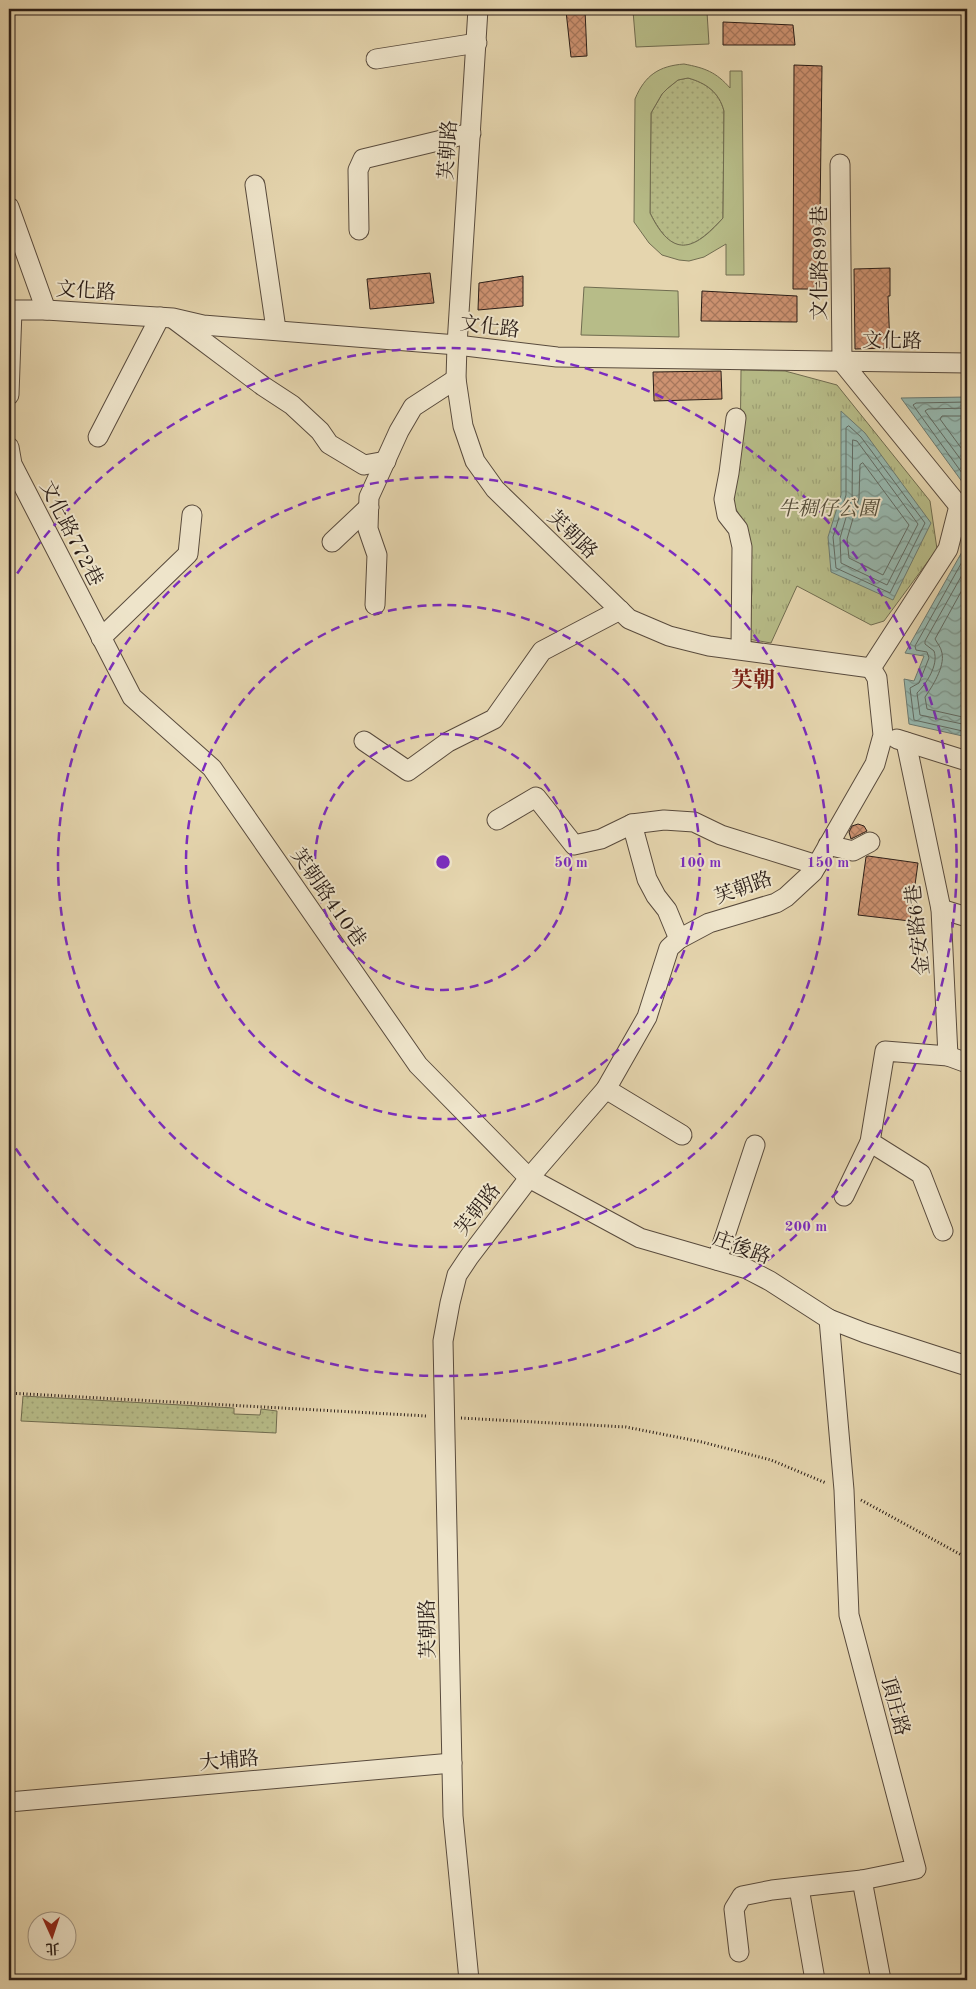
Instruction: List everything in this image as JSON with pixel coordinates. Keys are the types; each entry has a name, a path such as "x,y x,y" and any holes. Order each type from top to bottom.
{"street":[{"name":"芙朝路","path":"469,1980 453,1816 444,1417 443,1341 450,1303 458,1275 469,1256 530,1178 606,1089 647,1017 669,948 679,938 709,923 776,903 813,872 875,764 883,735 877,678 871,668 709,646 669,636 629,619 495,490 475,460 463,426 456,379 478,9"},
{"path":"376,59 477,43"},
{"path":"360,230 358,170 363,159 471,133"},
{"name":"文化路899巷","path":"840,164 842,362"},
{"path":"255,185 276,329"},
{"path":"9,207 46,310"},
{"path":"9,395 10,310"},
{"name":"文化路","path":"10,310 46,310 166,318 202,325 276,329 457,345 557,357 967,363"},
{"path":"98,437 166,318 199,339 292,406 320,431 329,444 364,465 386,461"},
{"path":"842,362 963,508 948,549 871,668"},
{"path":"375,605 376,555 368,528 369,497 399,432 413,407 456,379"},
{"path":"736,418 724,498 727,515 738,528 742,547 741,649"},
{"name":"文化路772巷","path":"9,447 12,464 101,638"},
{"path":"332,542 368,508"},
{"path":"101,638 188,554 192,515"},
{"path":"364,741 408,771 448,742 494,719 542,651 620,610"},
{"name":"芙朝路410巷","path":"101,638 132,697 212,768 418,1064 530,1178"},
{"path":"883,735 967,761"},
{"name":"金安路6巷","path":"906,742 941,910 948,1056"},
{"path":"497,820 536,797 574,845 600,839 632,824 664,820 694,822 721,836 817,865"},
{"path":"632,824 647,879 656,896 667,910 679,938"},
{"path":"828,845 852,851 870,842"},
{"path":"941,910 967,917"},
{"path":"844,1196 870,1142 886,1051 948,1056 967,1063"},
{"path":"606,1089 682,1135"},
{"path":"870,1142 920,1174 943,1231"},
{"path":"717,1260 755,1146"},
{"name":"庄後路","path":"530,1178 640,1238 747,1269 770,1281 829,1319 865,1333 967,1366"},
{"name":"頂庄路","path":"739,1952 734,1910 742,1896 862,1880 916,1870 849,1615 844,1490 829,1319"},
{"name":"大埔路","path":"9,1802 452,1763"},
{"path":"862,1880 880,1980"},
{"path":"799,1888 815,1980"}],"path":[{"path":"9,1393 626,1427 702,1442 771,1460 844,1490 967,1558"}],"green space":[{"path":"633,11 707,12 709,44 636,47"},
{"path":"684,64 704,69 715,74 730,88 730,71 742,71 744,275 726,275 726,244 704,257 689,261 679,260 662,255 649,243 634,222 635,99 648,78 660,70","holes":["688,78 711,89 722,104 724,111 723,218 702,238 684,245 666,238 650,213 651,113 662,94 678,80"]},
{"path":"688,78 711,89 722,104 724,111 723,218 702,238 684,246 675,244 667,238 650,213 651,113 662,94 668,88 678,80"},
{"path":"584,287 678,291 679,337 581,335"},
{"name":"牛稠仔公園","path":"741,370 785,371 837,385 930,501 937,549 884,621 871,625 797,586 771,643 748,639 752,590 748,533 732,501 740,462"},
{"path":"23,1396 234,1408 234,1414 260,1415 261,1409 277,1411 276,1433 21,1421"}],"water":[{"path":"967,397 967,476 963,483 901,398"},
{"path":"841,411 865,433 931,523 893,600 831,572 828,537 841,495"},
{"path":"967,543 967,737 909,724 904,679 914,681 924,656 905,653"}],"building":[{"path":"585,10 587,56 571,57 566,11"},
{"path":"723,22 793,25 795,45 723,45"},
{"path":"794,65 822,66 819,289 793,289"},
{"path":"890,268 890,296 888,296 890,348 855,349 854,269"},
{"path":"430,273 434,303 370,309 367,279"},
{"path":"523,276 523,306 478,310 479,283"},
{"path":"702,291 797,296 797,322 701,321"},
{"path":"721,371 722,399 654,401 653,372"},
{"path":"858,824 864,826 867,831 851,839 849,832 852,826"},
{"path":"866,857 918,863 910,921 858,915"}],"district":[{"name":"芙朝","path":"753,679"}]}
